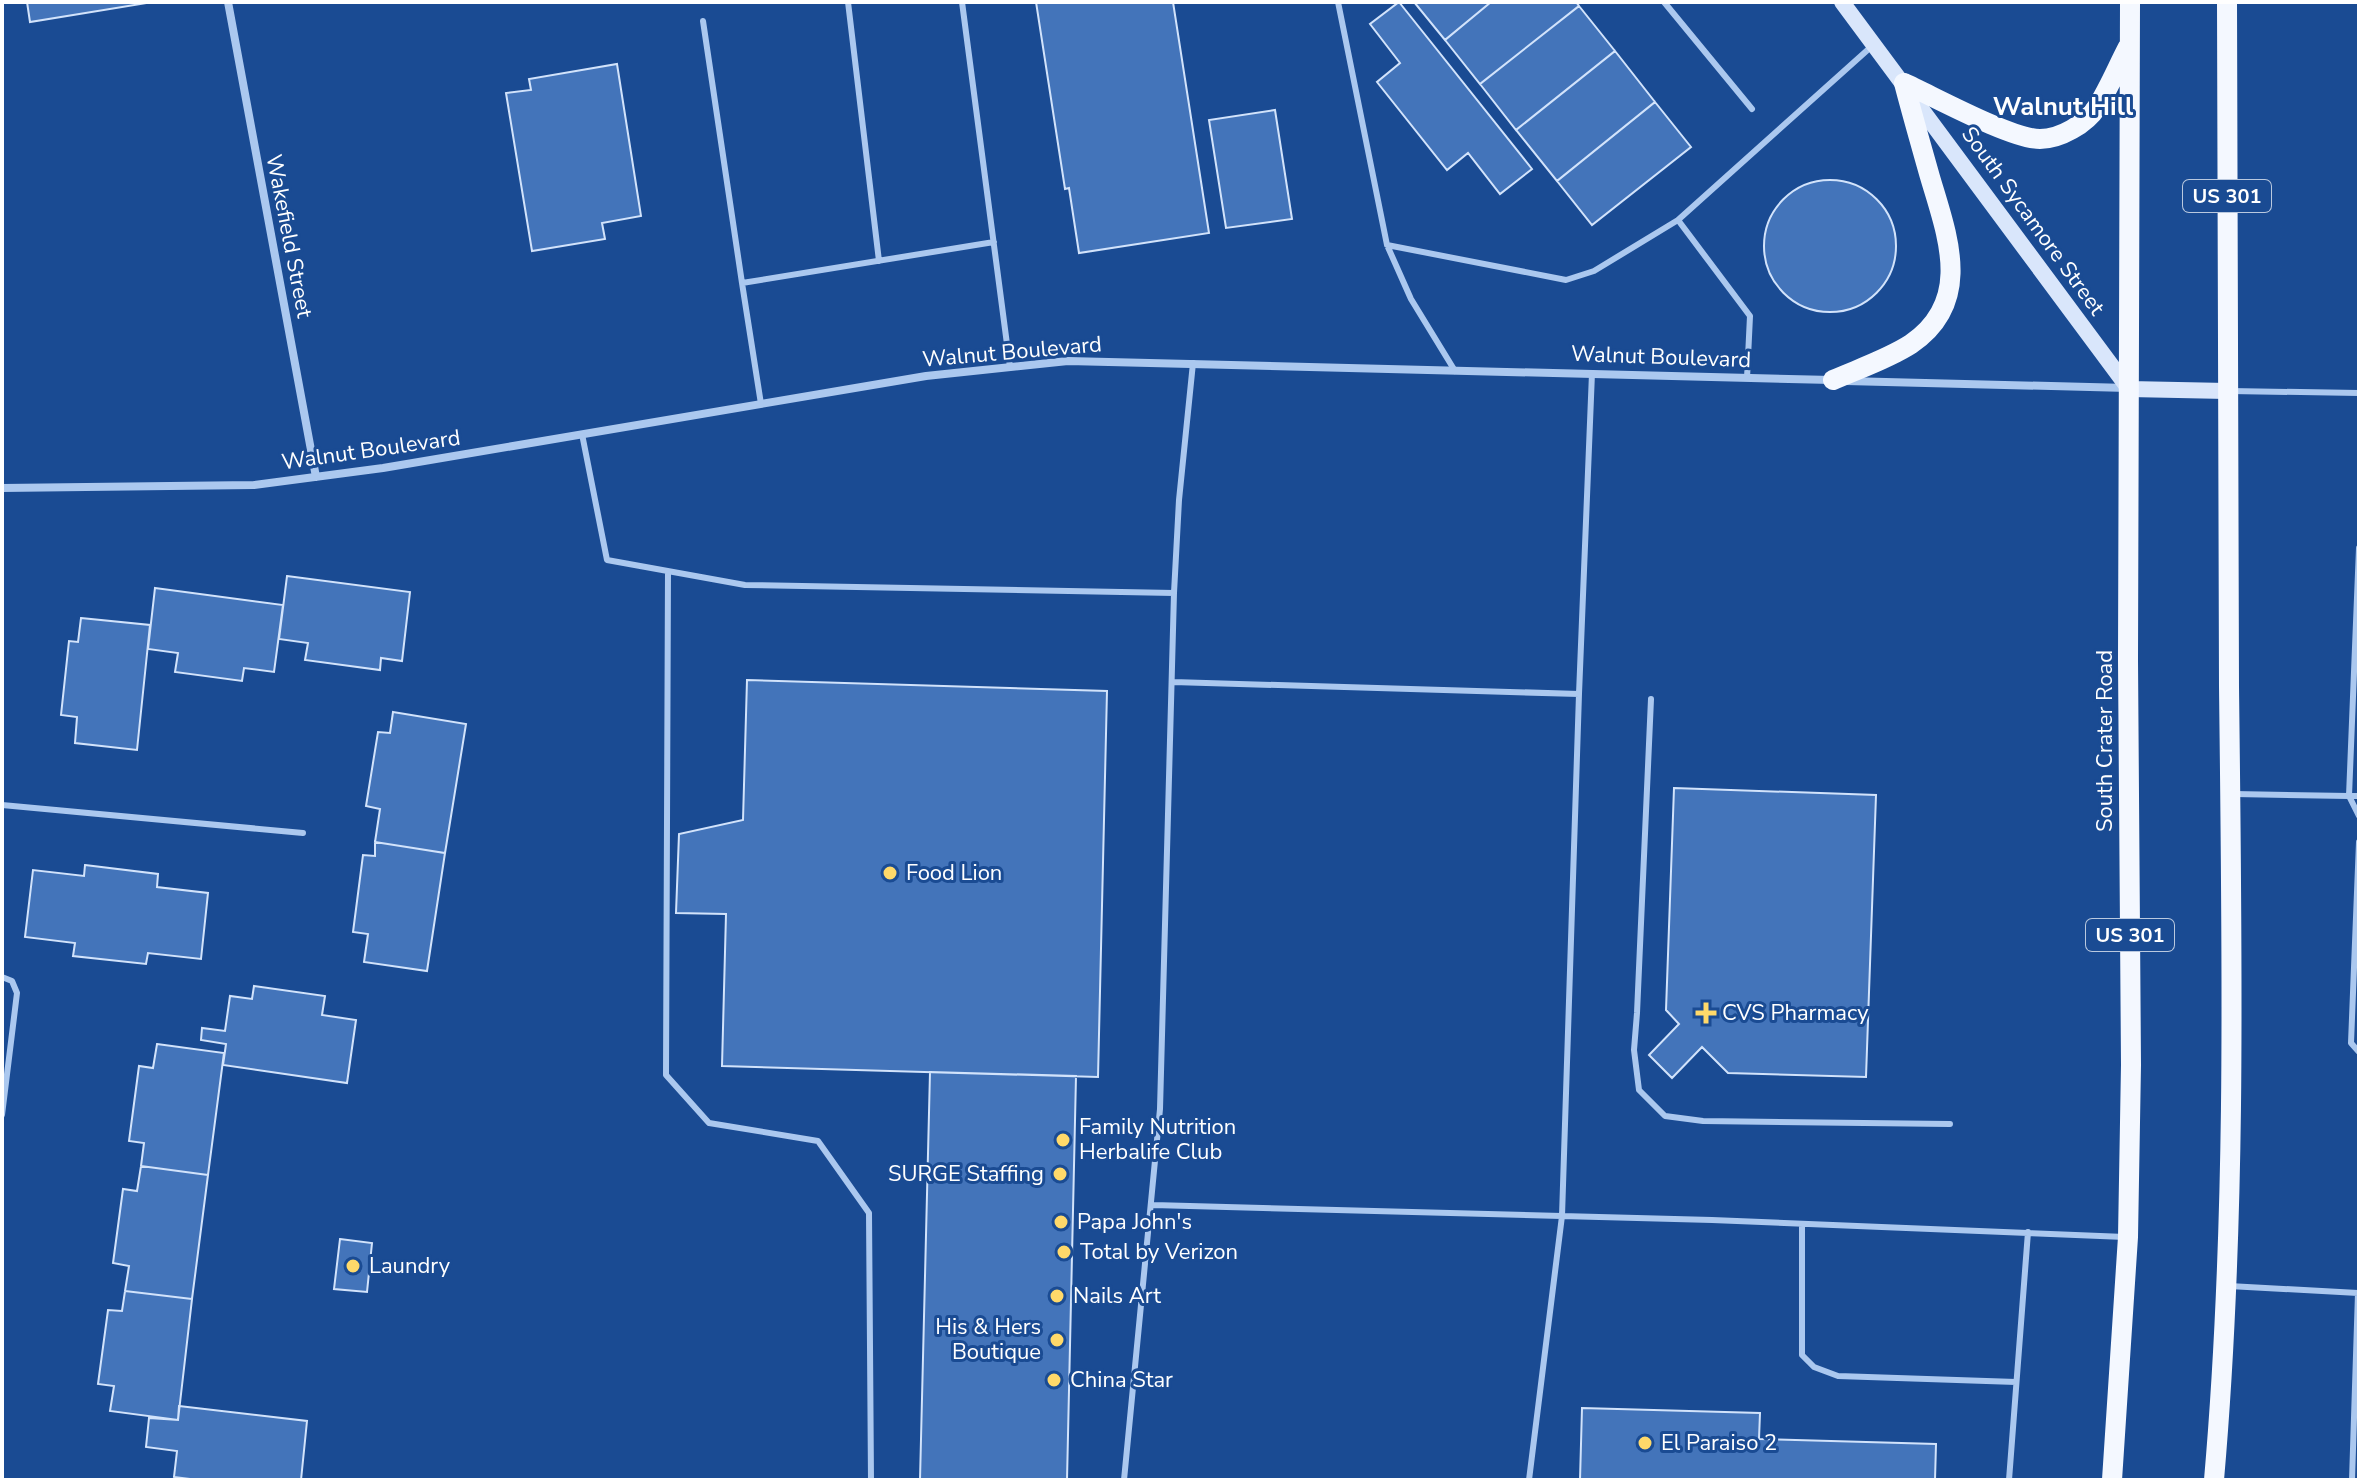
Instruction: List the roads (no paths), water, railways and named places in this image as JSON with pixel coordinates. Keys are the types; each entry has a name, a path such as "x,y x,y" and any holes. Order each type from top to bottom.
{"main road":[{"name":"South Sycamore Street","path":"1842,2 2129,389"},
{"name":"South Crater Road","path":"2112,1480 2128,1237 2131,1065 2128,660 2130,2"},
{"name":"US 301","path":"2214,1480 2226,1285 2233,1003 2227,2"},
{"path":"1904,83 2018,135 2040,139 2063,134 2096,109 2130,43"},
{"path":"1833,380 1911,344 1930,327 1944,305 1950,281 1951,249 1904,83"},
{"path":"2129,389 2227,391"}],"street":[{"name":"Wakefield Street","path":"228,2 316,477"},
{"name":"Walnut Boulevard","path":"2,488 254,485 926,376 1068,361 2129,389"}],"lane":[{"path":"848,2 879,261"},
{"path":"962,2 1010,367"},
{"path":"1338,2 1387,245 1411,299 1455,371"},
{"path":"1664,2 1752,109"},
{"path":"703,21 761,404"},
{"path":"1387,245 1566,280 1594,271 1678,220 1874,44"},
{"path":"1678,220 1750,316 1747,378"},
{"path":"742,283 994,242"},
{"path":"1124,1480 1161,1100 1174,593 1179,500 1193,363"},
{"path":"1529,1480 1562,1216 1592,373"},
{"path":"2227,391 2359,393"},
{"path":"582,434 607,560 745,585 1174,593"},
{"path":"2359,548 2357,662 2349,796 2359,816"},
{"path":"668,571 666,1075 709,1123 818,1141 869,1213 871,1480"},
{"path":"1173,682 1579,694"},
{"path":"1651,699 1634,1050 1639,1090 1665,1116 1703,1121 1950,1124"},
{"path":"2231,794 2359,796"},
{"path":"2,805 303,833"},
{"path":"2359,842 2351,1043 2359,1052"},
{"path":"2,977 12,981 17,993 2,1115"},
{"path":"1153,1205 1562,1216 2128,1237"},
{"path":"1802,1224 1802,1355 1814,1367 1838,1376 2016,1382"},
{"path":"2009,1480 2028,1232"},
{"path":"2226,1285 2358,1293 2352,1480"}],"place":[{"name":"Food Lion","path":"890,873"},
{"name":"CVS Pharmacy","path":"1706,1013"},
{"name":"Family Nutrition Herbalife Club","path":"1063,1140"},
{"name":"SURGE Staffing","path":"1060,1174"},
{"name":"Papa John's","path":"1061,1222"},
{"name":"Total by Verizon","path":"1064,1252"},
{"name":"Laundry","path":"353,1266"},
{"name":"Nails Art","path":"1057,1296"},
{"name":"His & Hers Boutique","path":"1057,1340"},
{"name":"China Star","path":"1054,1380"},
{"name":"El Paraiso 2","path":"1645,1443"}],"district":[{"name":"Walnut Hill","path":"2063,106"}]}
